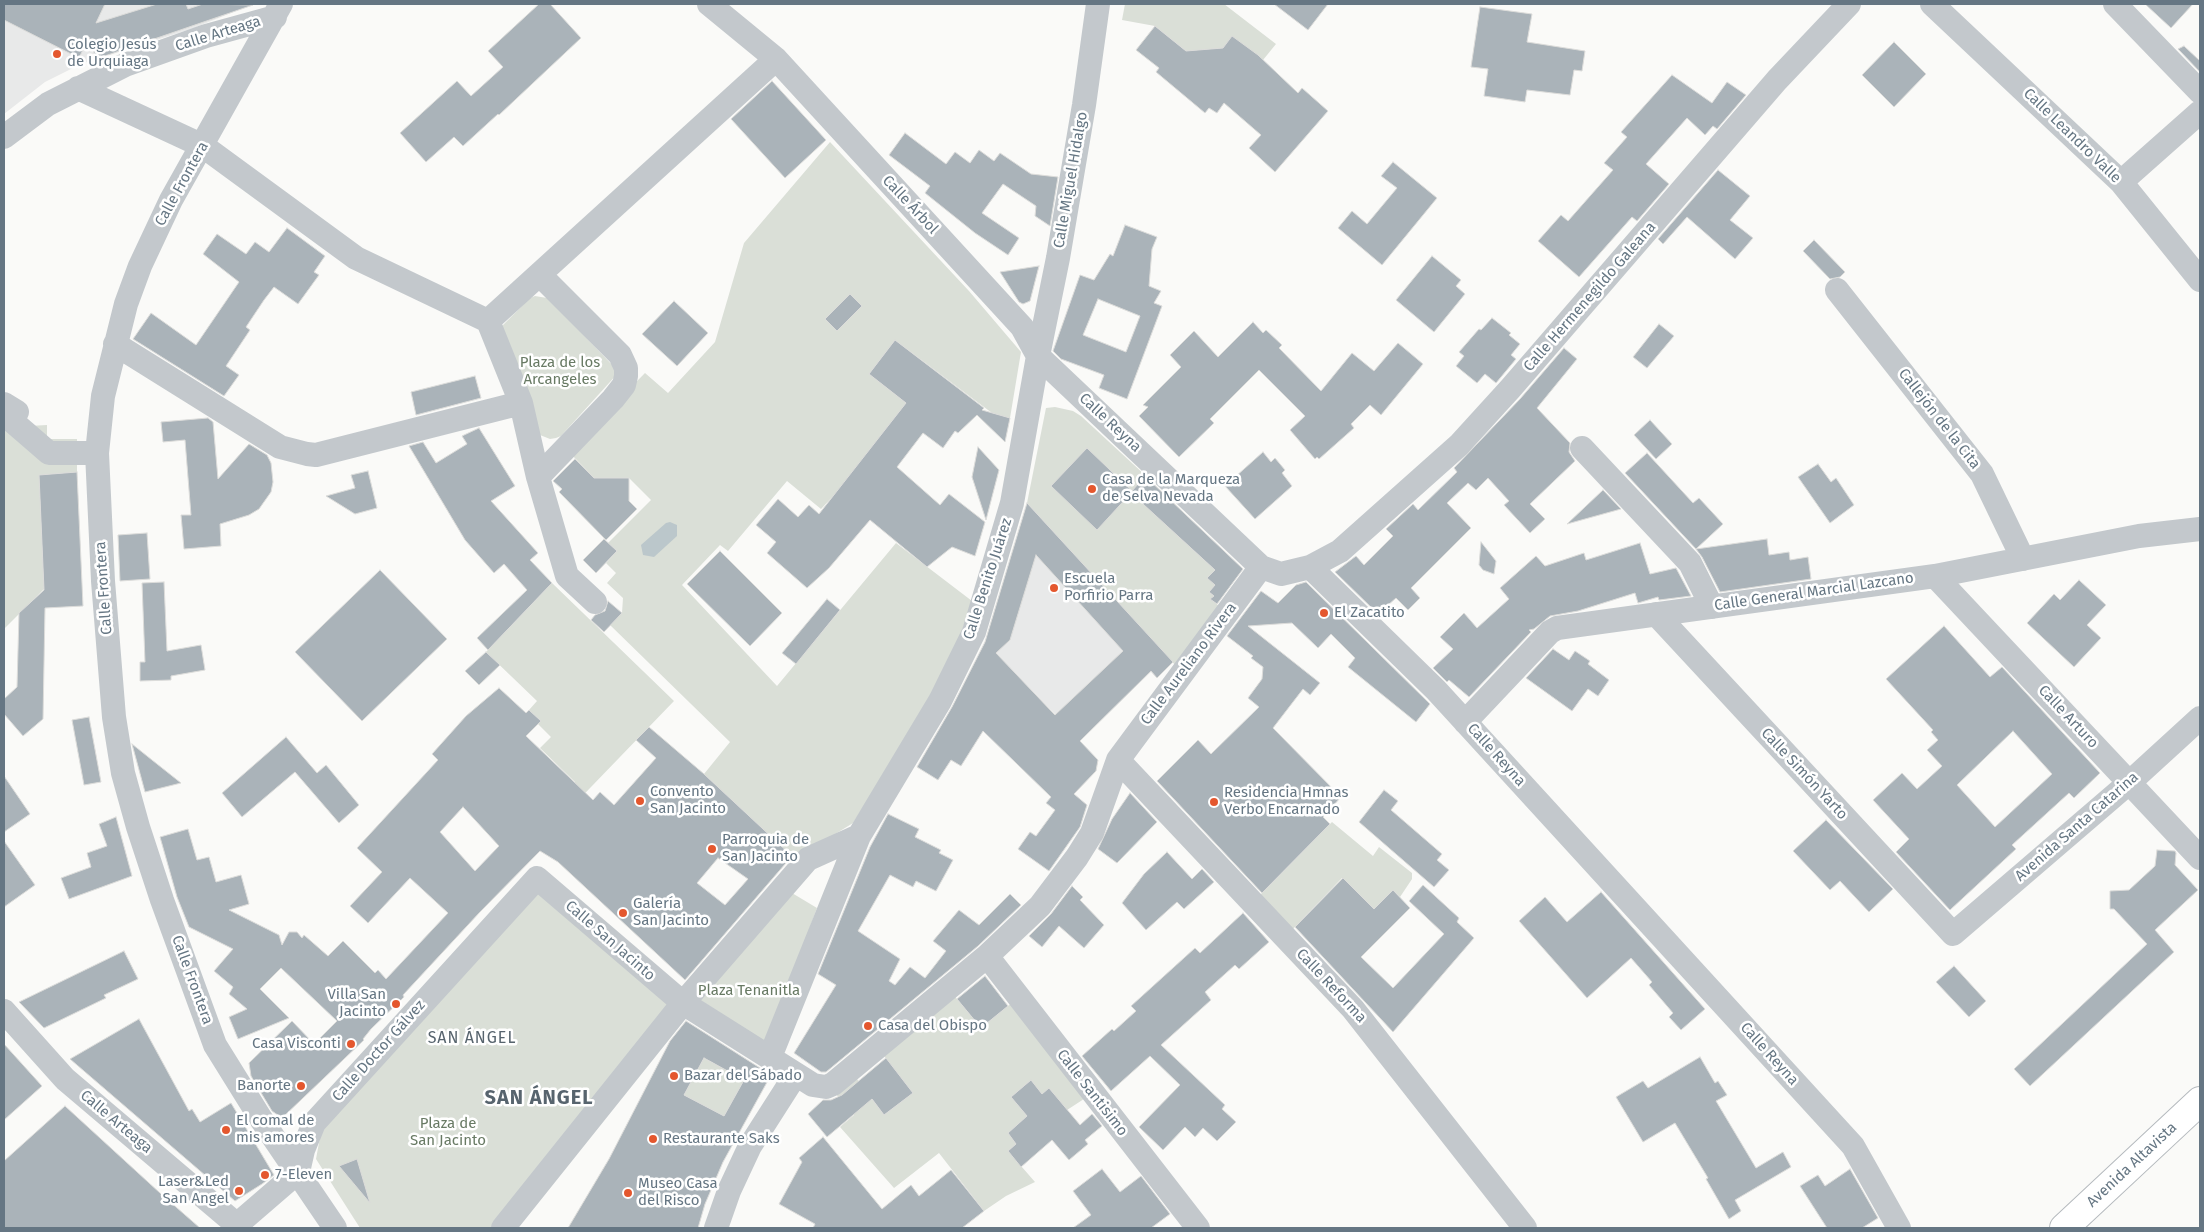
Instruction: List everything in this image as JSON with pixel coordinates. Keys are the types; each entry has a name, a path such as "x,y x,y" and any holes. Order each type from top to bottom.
{"main road":[{"name":"Avenida Altavista","path":"2064,1228 2200,1101"}],"street":[{"name":"Calle Árbol","path":"709,4 776,59 1022,327 1038,356"},
{"name":"Calle Miguel Hidalgo","path":"1038,356 1058,258 1083,114 1098,4"},
{"name":"Calle Hermenegildo Galeana","path":"1310,567 1331,557 1348,544 1459,444 1536,359 1776,80 1848,4"},
{"name":"Calle Leandro Valle","path":"1932,4 2121,182 2200,280"},
{"path":"2115,4 2200,92"},
{"name":"Calle Arteaga","path":"4,137 48,104 125,65 278,10"},
{"name":"Calle Frontera","path":"278,10 157,228 138,274 115,344 103,396 97,453 105,610 114,717 123,773 162,900 215,1045 261,1119 336,1228"},
{"path":"488,321 776,59"},
{"path":"78,88 203,146 356,258 488,321 521,403 538,477 567,576 595,602"},
{"path":"2121,182 2200,112"},
{"path":"538,477 613,399 624,385 626,376 626,368 620,355 540,275"},
{"name":"Callejón de la Cita","path":"1837,290 1982,474 2023,559"},
{"path":"115,344 280,447 307,454 316,455 521,403"},
{"name":"Calle Reyna","path":"1038,356 1261,567 1281,574 1310,567 1436,690 1853,1146 1899,1228"},
{"name":"Calle Benito Juárez","path":"770,1056 859,836 940,701 974,632 1012,503 1038,356"},
{"path":"11,408 12,421 49,453 97,453"},
{"path":"1582,448 1690,563 1712,606"},
{"name":"Calle General Marcial Lazcano","path":"1465,722 1553,630 1566,626 1935,576 2139,536 2200,529"},
{"name":"Calle Aureliano Rivera","path":"838,1080 986,956 1040,906 1086,845 1118,760 1261,567"},
{"name":"Calle Arturo","path":"1935,576 2200,858"},
{"name":"Calle Simón Yarto","path":"1656,614 1953,934"},
{"name":"Avenida Santa Catarina","path":"1953,934 2130,782 2200,718"},
{"name":"Calle Reforma","path":"1118,760 1354,1008 1525,1228"},
{"path":"503,1228 683,1004 808,859 859,836"},
{"name":"Calle Doctor Gálvez","path":"298,1172 303,1150 314,1122 537,878"},
{"name":"Calle San Jacinto","path":"537,878 683,1004 819,1087 826,1087 838,1080"},
{"name":"Calle Santisimo","path":"986,956 1198,1228"},
{"name":"Calle Arteaga","path":"4,1011 65,1079 235,1227"},
{"path":"716,1228 729,1191 750,1146 796,1074"},
{"path":"235,1227 298,1172"}],"shaded area":[{"name":"Colegio Jesús de Urquiaga","path":"4,4 253,4 194,28 81,64 45,82 4,114"},
{"name":"Escuela Porfirio Parra","path":"1027,503 1173,662 1157,678 1151,672 1080,740 985,642"},
{"path":"670,522 677,525 677,536 654,557 643,555 641,545 666,523"}],"green space":[{"path":"1125,4 1224,4 1276,44 1263,60 1223,48 1186,51 1155,26 1122,20"},
{"path":"830,142 969,291 1021,352 1010,418 992,413 895,340 869,374 906,403 837,492 821,509 787,481 728,551 720,545 682,585 777,686 896,543 972,601 963,628 935,692 853,823 795,859 704,774 730,742 610,625 622,613 623,598 607,583 616,573 606,563 617,551 608,543 651,500 629,478 599,483 568,451 645,373 668,393 715,342 744,243"},
{"name":"Plaza de los Arcangeles","path":"535,296 547,298 552,302 619,372 561,436 550,439 540,435 498,330 530,298"},
{"path":"1055,407 1073,411 1081,416 1146,476 1140,483 1140,501 1215,570 1208,578 1215,585 1209,592 1214,596 1211,599 1220,607 1176,666 1027,503 1046,408"},
{"path":"4,422 11,427 47,425 47,439 77,439 77,472 39,475 44,589 4,629"},
{"path":"552,583 674,701 564,815 544,814 575,782 540,748 551,737 538,724 541,721 529,710 537,701 486,652"},
{"path":"1332,822 1373,856 1379,847 1412,873 1412,879 1400,897 1393,890 1365,918 1363,899 1342,878 1292,930 1260,895"},
{"name":"Plaza de San Jacinto","path":"539,888 674,1003 494,1228 360,1228 316,1159 321,1132"},
{"name":"Plaza Tenanitla","path":"792,893 817,908 767,1043 697,998"},
{"path":"952,993 981,1028 1014,1001 1087,1097 1067,1110 1049,1088 1042,1094 1031,1080 1011,1097 1027,1116 1008,1133 1016,1144 1008,1151 1035,1182 1006,1196 984,1211 939,1153 894,1188 840,1127 854,1115 834,1092 854,1075 884,1115 913,1093 881,1052"},
{"path":"704,1058 744,1080 724,1116 684,1095"}],"building":[{"name":"Colegio Jesús de Urquiaga","path":"4,4 105,4 96,23 157,4 186,4 188,9 203,4 253,5 96,59 89,37 79,58 4,20"},
{"path":"539,4 550,4 581,38 463,146 454,137 426,162 400,133 457,81 471,96 503,67 488,51"},
{"path":"1274,4 1328,4 1308,30"},
{"path":"2145,4 2193,4 2171,28"},
{"path":"1480,7 1532,14 1527,42 1585,51 1582,71 1574,70 1570,95 1527,90 1525,102 1484,96 1488,69 1471,67"},
{"path":"1155,26 1186,51 1223,48 1232,36 1258,55 1298,93 1302,88 1328,111 1275,172 1249,148 1261,135 1224,103 1217,113 1209,108 1205,113 1156,72 1159,68 1136,50"},
{"path":"1894,42 1926,74 1894,107 1862,75"},
{"path":"2184,46 2200,61 2200,72 2178,49"},
{"path":"1672,75 1712,103 1727,82 1746,95 1717,129 1713,126 1705,135 1687,118 1646,164 1669,184 1637,221 1632,217 1579,277 1538,241 1561,215 1568,221 1613,170 1604,163 1627,137 1621,132"},
{"path":"772,81 826,140 785,178 731,119"},
{"path":"905,133 946,164 955,152 970,163 979,150 994,161 1000,153 1031,174 1058,177 1050,226 1035,216 1036,206 1003,184 982,213 1019,238 1008,255 975,233 925,193 930,186 889,155"},
{"path":"1393,162 1437,198 1382,265 1338,228 1352,211 1367,224 1397,188 1381,176"},
{"path":"1718,170 1750,196 1730,220 1753,238 1735,259 1687,217 1663,244 1658,239"},
{"path":"1125,225 1157,237 1152,249 1149,286 1161,291 1154,303 1162,306 1127,399 1099,388 1104,375 1061,359 1053,351 1080,275 1094,280 1110,254 1113,256","holes":["1098,299 1140,316 1126,352 1083,335"]},
{"path":"287,228 325,256 314,272 319,275 298,304 274,287 246,327 250,330 226,366 239,375 224,396 133,339 151,313 196,345 239,282 203,254 217,234 246,254 255,242 269,252"},
{"path":"1814,240 1845,272 1840,277 1830,279 1803,251"},
{"path":"1432,256 1461,280 1456,286 1465,294 1434,332 1396,300"},
{"path":"1039,266 1030,301 1023,304 1019,302 1000,272"},
{"path":"850,294 862,306 837,331 825,319"},
{"path":"674,301 708,333 677,366 642,334"},
{"path":"1492,318 1511,333 1509,335 1520,344 1511,355 1516,359 1496,383 1485,374 1477,383 1456,366 1464,356 1459,352 1479,329 1481,330"},
{"path":"1253,322 1263,333 1266,330 1282,345 1279,348 1321,391 1352,353 1374,371 1398,343 1423,364 1381,415 1370,405 1351,424 1354,428 1319,459 1317,457 1315,459 1290,430 1305,416 1259,370 1210,419 1214,423 1179,457 1139,416 1148,407 1143,405 1181,367 1170,355 1194,331 1218,357"},
{"path":"1659,324 1674,336 1647,368 1633,357"},
{"path":"895,340 984,408 982,410 1010,418 1005,442 977,415 958,433 955,431 943,448 923,433 897,467 940,505 949,494 985,522 975,556 952,547 927,567 870,520 829,568 807,588 767,553 776,542 756,525 778,499 798,517 809,505 819,514 906,403 869,374"},
{"path":"1564,348 1577,359 1537,408 1570,443 1569,452 1575,461 1530,504 1545,519 1530,533 1504,505 1509,501 1488,478 1476,490 1468,483 1447,503 1471,528 1411,588 1420,598 1408,610 1396,598 1378,614 1335,572 1356,556 1364,565 1393,536 1386,529 1413,504 1418,510 1457,472 1454,468 1520,399"},
{"path":"475,376 481,398 416,415 411,392"},
{"path":"208,418 213,422 218,479 249,444 267,455 271,463 273,482 271,492 259,509 249,515 220,524 221,546 184,549 181,515 191,515 185,440 163,442 161,422"},
{"path":"1650,420 1672,444 1656,459 1634,435"},
{"path":"479,428 515,486 491,501 538,553 530,560 552,583 488,650 477,638 527,590 504,564 494,573 465,540 409,446 423,442 436,463 467,444 462,436"},
{"path":"978,447 999,470 986,520 972,477"},
{"path":"1087,448 1132,491 1145,476 1243,569 1217,604 1210,599 1214,596 1209,592 1215,585 1207,578 1215,570 1131,493 1097,530 1051,486"},
{"path":"1263,452 1271,462 1275,458 1285,470 1282,473 1292,486 1255,519 1225,486"},
{"path":"1647,453 1693,503 1699,498 1723,524 1696,549 1625,473"},
{"path":"575,459 594,478 629,478 629,501 637,509 606,540 559,492 562,489 553,481"},
{"path":"1818,464 1831,482 1836,478 1854,505 1830,523 1798,477"},
{"path":"368,471 377,508 355,514 326,496 355,488 351,475"},
{"path":"77,472 83,606 45,608 43,719 23,736 4,714 4,699 17,687 19,613 44,590 39,475"},
{"path":"1603,490 1621,509 1567,524"},
{"path":"1027,503 1173,662 1157,678 1151,671 1080,741 1098,760 1096,771 1074,794 1087,805 1080,827 1049,871 1018,849 1030,832 1036,836 1055,810 1046,803 1051,797 983,731 961,766 951,760 938,780 917,767 952,707 985,642","holes":["1036,555 1123,651 1055,715 996,653 1010,640"]},
{"path":"147,533 150,579 120,581 118,535"},
{"path":"604,539 617,551 596,573 583,560"},
{"path":"1767,539 1769,555 1789,552 1790,560 1808,557 1811,579 1720,592 1696,549"},
{"path":"1481,542 1496,561 1494,574 1483,570 1479,565"},
{"path":"1640,543 1650,574 1676,568 1691,596 1659,600 1658,597 1638,603 1635,593 1578,611 1550,616 1534,629 1529,630 1531,632 1469,697 1449,680 1447,682 1433,668 1453,649 1440,637 1464,613 1477,628 1509,599 1500,588 1536,556 1545,566 1584,553 1586,560"},
{"path":"720,551 782,613 750,646 687,584"},
{"path":"380,570 447,639 362,721 295,652"},
{"path":"2079,580 2106,605 2087,625 2101,638 2074,667 2027,623 2054,594 2060,600"},
{"path":"164,582 167,651 201,645 205,670 171,676 171,680 140,681 140,662 145,662 142,583"},
{"path":"1306,582 1430,704 1416,722 1348,667 1355,658 1331,634 1318,648 1292,623 1248,626 1320,683 1310,695 1303,689 1273,728 1341,797 1323,817 1330,824 1262,893 1157,781 1198,740 1211,754 1259,707 1248,698 1262,679 1263,667 1251,658 1253,656 1227,636 1261,591 1278,603 1296,585"},
{"path":"827,599 840,610 796,664 782,653"},
{"path":"608,601 622,613 604,632 591,620 595,615 605,611"},
{"path":"1944,626 1990,677 2002,667 2100,773 2074,798 2069,793 2012,845 2016,849 1950,910 1896,852 1909,839 1873,800 1902,773 1917,789 1942,766 1927,750 1938,740 1931,732 1933,730 1886,679","holes":["2013,731 2052,774 1995,827 1957,785"]},
{"path":"1553,649 1569,660 1575,651 1590,661 1588,664 1609,680 1598,696 1588,689 1572,711 1526,678"},
{"path":"486,652 500,665 479,685 465,671"},
{"path":"499,688 526,713 529,710 541,721 526,736 593,800 600,792 614,805 656,758 636,740 649,727 704,774 792,856 685,980 558,862 540,851 480,912 403,995 404,997 371,1029 364,1040 282,1118 272,1111 251,1076 249,1063 292,1021 314,1044 337,1021 281,968 260,989 289,1018 238,1039 229,1017 247,1009 229,994 233,987 214,971 233,949 189,927 177,897 160,837 188,829 197,860 209,857 216,882 241,875 249,904 229,910 279,935 282,945 289,932 297,932 302,938 304,935 328,956 343,941 375,973 378,970 386,979 448,913 410,878 368,923 350,906 382,872 357,848 438,760 432,754 466,716","holes":["463,807 499,846 475,871 440,832","718,858 748,879 725,905 697,883"]},
{"path":"89,717 101,782 84,785 72,720"},
{"path":"286,737 317,773 326,765 359,805 339,823 295,772 242,817 222,793"},
{"path":"132,744 152,760 181,783 145,792"},
{"path":"4,776 30,814 4,832"},
{"path":"1384,790 1398,801 1391,810 1442,854 1437,860 1449,870 1434,887 1359,822"},
{"path":"1130,793 1157,822 1117,863 1098,849 1112,819"},
{"path":"888,814 919,829 915,837 941,850 939,853 953,860 936,891 916,881 913,887 890,875 858,931 900,959 889,981 895,985 910,967 925,978 946,951 933,941 959,910 979,925 1010,894 1021,905 978,946 826,1072 821,1072 794,1053 836,985 818,974 870,847"},
{"path":"116,817 132,876 69,899 61,878 91,867 87,853 107,846 99,824"},
{"path":"1826,820 1893,889 1869,912 1840,881 1830,890 1793,851"},
{"path":"4,841 35,885 4,907"},
{"path":"2157,850 2175,851 2175,865 2198,890 2155,930 2174,952 2030,1086 2014,1069 2147,944 2114,909 2110,909 2110,891 2129,890 2155,866"},
{"path":"1167,852 1192,879 1202,869 1214,882 1184,909 1177,902 1146,930 1122,903 1144,874"},
{"path":"1343,878 1374,909 1393,890 1410,908 1361,957 1393,988 1444,934 1409,901 1423,885 1459,918 1457,922 1474,938 1393,1032 1295,927"},
{"path":"1072,886 1083,897 1080,900 1104,925 1084,948 1059,926 1042,947 1029,936 1051,914"},
{"path":"1601,892 1705,1009 1681,1030 1669,1017 1673,1013 1649,985 1652,982 1631,958 1587,998 1519,921 1545,897 1567,922"},
{"path":"1243,913 1269,942 1239,969 1235,965 1205,992 1211,1000 1161,1045 1225,1105 1222,1109 1236,1122 1217,1141 1203,1128 1195,1137 1185,1127 1163,1150 1139,1127 1180,1085 1150,1056 1111,1091 1082,1056 1112,1029 1114,1031 1136,1011 1131,1006 1195,948 1200,953"},
{"path":"124,951 138,979 104,995 106,998 44,1028 19,1002"},
{"path":"1954,966 1986,1001 1969,1017 1936,982"},
{"path":"985,976 1008,1006 981,1028 957,999"},
{"path":"139,1019 189,1111 192,1109 200,1122 231,1103 274,1175 235,1201 70,1059"},
{"path":"686,1021 771,1075 723,1162 705,1204 698,1228 568,1228 609,1159 670,1041","holes":["704,1058 744,1080 724,1116 684,1095"]},
{"path":"4,1044 42,1086 4,1120"},
{"path":"1700,1057 1715,1083 1718,1081 1727,1095 1716,1101 1756,1168 1783,1152 1791,1167 1735,1200 1741,1211 1729,1219 1706,1179 1708,1178 1675,1123 1643,1142 1616,1097 1643,1081 1648,1088"},
{"path":"886,1058 913,1093 884,1115 872,1099 827,1137 808,1114 823,1100 831,1100 842,1095"},
{"path":"1031,1080 1042,1094 1049,1088 1080,1125 1092,1114 1102,1126 1085,1140 1088,1144 1069,1160 1052,1140 1021,1167 1008,1151 1016,1144 1008,1133 1027,1116 1011,1097"},
{"path":"65,1106 200,1228 4,1228 4,1161"},
{"path":"823,1137 882,1209 911,1185 919,1196 951,1170 984,1211 962,1228 813,1228 815,1224 779,1204 802,1162 799,1158"},
{"path":"357,1159 370,1203 339,1166"},
{"path":"1102,1169 1120,1192 1141,1176 1170,1214 1151,1228 1073,1228 1091,1215 1073,1191"},
{"path":"1850,1169 1878,1218 1862,1228 1827,1228 1800,1186 1818,1175 1825,1186"}],"place":[{"name":"Colegio Jesús de Urquiaga","path":"57,54"},
{"name":"Casa de la Marqueza de Selva Nevada","path":"1092,489"},
{"name":"Escuela Porfirio Parra","path":"1054,588"},
{"name":"El Zacatito","path":"1324,613"},
{"name":"Convento San Jacinto","path":"640,801"},
{"name":"Residencia Hmnas Verbo Encarnado","path":"1214,802"},
{"name":"Parroquia de San Jacinto","path":"712,849"},
{"name":"Galería San Jacinto","path":"623,913"},
{"name":"Villa San Jacinto","path":"396,1004"},
{"name":"Casa del Obispo","path":"868,1026"},
{"name":"Casa Visconti","path":"351,1044"},
{"name":"Bazar del Sábado","path":"674,1076"},
{"name":"Banorte","path":"301,1086"},
{"name":"El comal de mis amores","path":"226,1130"},
{"name":"Restaurante Saks","path":"653,1139"},
{"name":"7-Eleven","path":"265,1175"},
{"name":"Laser&Led San Angel","path":"239,1191"},
{"name":"Museo Casa del Risco","path":"628,1193"}],"district":[{"name":"SAN ÁNGEL","path":"472,1039"},
{"name":"SAN ÁNGEL","path":"539,1098"}]}
